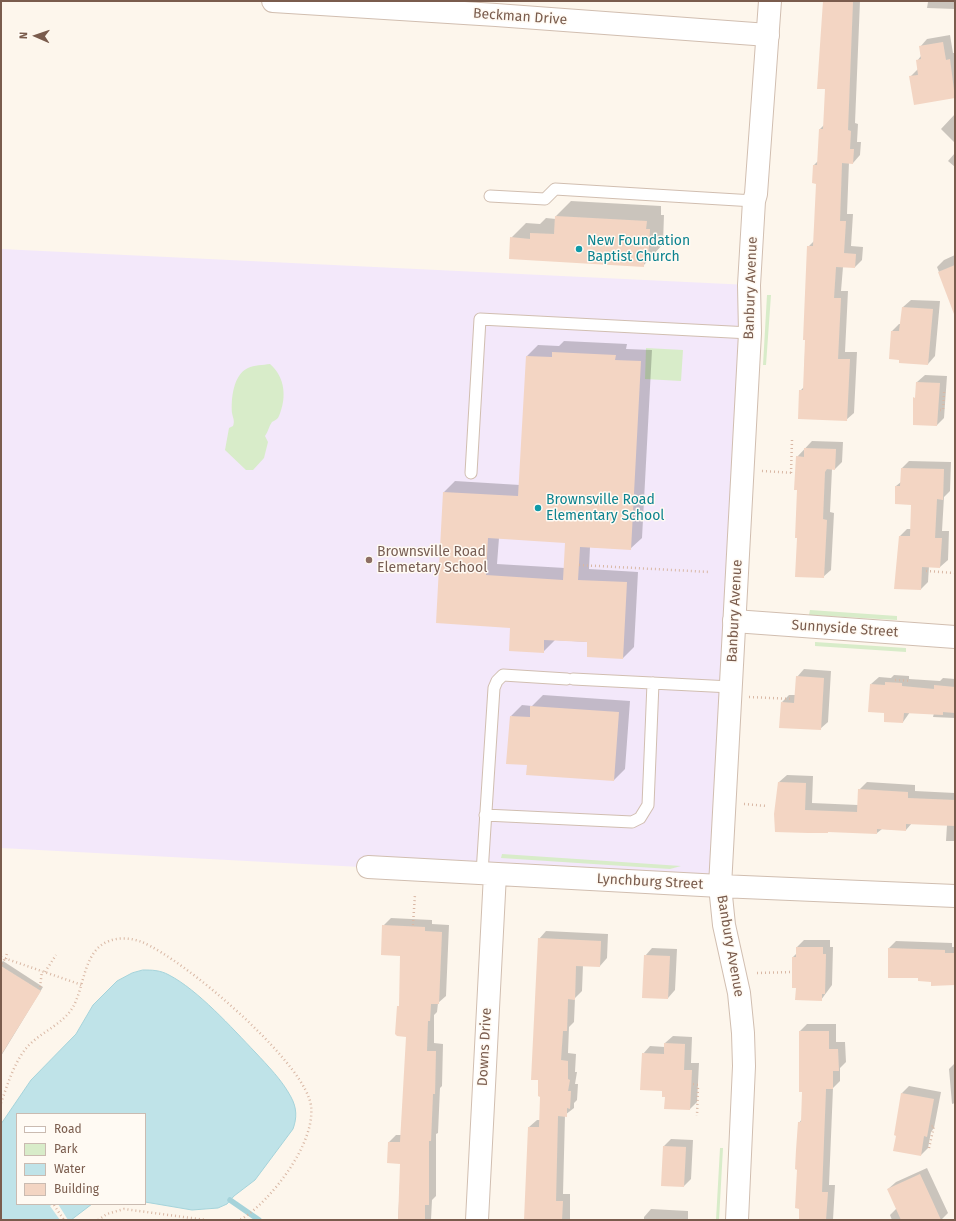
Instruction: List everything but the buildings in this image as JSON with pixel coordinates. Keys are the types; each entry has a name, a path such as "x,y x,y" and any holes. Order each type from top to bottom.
{"street":[{"name":"Beckman Drive","path":"273,1 497,8 768,35"},
{"name":"Banbury Avenue","path":"737,1220 744,1066 743,1033 739,993 724,925 720,886 740,692 734,621 750,333 749,285 754,201 756,194 770,1"},
{"name":"Sunnyside Street","path":"734,621 955,637"},
{"name":"Lynchburg Street","path":"368,867 720,886 955,896"},
{"name":"Downs Drive","path":"477,1220 488,874"}],"lane":[{"path":"490,196 545,199 555,189 754,201"},
{"path":"471,473 480,319 750,333"},
{"path":"488,874 485,815 494,688 497,681 503,675 653,683 740,692"},
{"path":"485,815 632,822 640,818 648,805 653,683"}],"path":[{"path":"940,410 943,410 944,392"},
{"path":"762,471 792,473 792,440"},
{"path":"579,565 710,572"},
{"path":"926,571 955,572"},
{"path":"895,680 911,681"},
{"path":"740,692 793,698"},
{"path":"742,804 767,806"},
{"path":"413,925 415,894"},
{"path":"1,1102 11,1076 24,1051 32,1042 65,1016 77,999 88,962 93,953 109,941 124,938 140,942 158,950 197,977 245,1020 289,1066 310,1098 310,1126 305,1143 293,1165 254,1209 240,1220"},
{"path":"2,964 6,958 7,952"},
{"path":"40,987 44,971 56,955"},
{"path":"1,957 82,985"},
{"path":"757,973 791,972"},
{"path":"694,1084 698,1085 698,1116"},
{"path":"929,1148 934,1126 931,1126"},
{"path":"54,1205 64,1220"},
{"path":"98,1220 107,1214 124,1209 206,1220"}],"shaded area":[{"name":"Brownsville Road Elemetary School","path":"1,249 749,285 720,886 1,848"}],"green space":[{"path":"767,295 771,295 766,365 763,365"},
{"path":"646,348 683,350 681,381 645,379"},
{"path":"270,364 275,369 282,381 284,395 282,409 279,417 272,422 265,436 268,442 264,458 253,470 246,470 225,450 229,428 233,426 234,423 232,407 234,388 243,371 248,368"},
{"path":"810,610 897,616 897,620 809,615"},
{"path":"815,642 906,648 906,652 815,646"},
{"path":"502,854 681,866 670,869 501,858"},
{"path":"720,1148 723,1148 719,1220 716,1220"}],"water":[{"path":"143,970 153,970 169,975 191,990 214,1010 270,1068 291,1097 296,1113 293,1129 255,1180 234,1196 227,1204 218,1208 192,1210 146,1202 146,1113 16,1113 16,1205 91,1205 71,1220 1,1220 1,1124 31,1080 76,1034 93,1005 117,981 132,973"}],"pier":[{"path":"59,1205 68,1220 60,1220 50,1206"}],"waterway":[{"path":"230,1200 259,1220"}],"place":[{"name":"New Foundation Baptist Church","path":"579,249"},
{"name":"Brownsville Road Elementary School","path":"538,508"},
{"name":"Brownsville Road Elemetary School","path":"369,560"}]}
